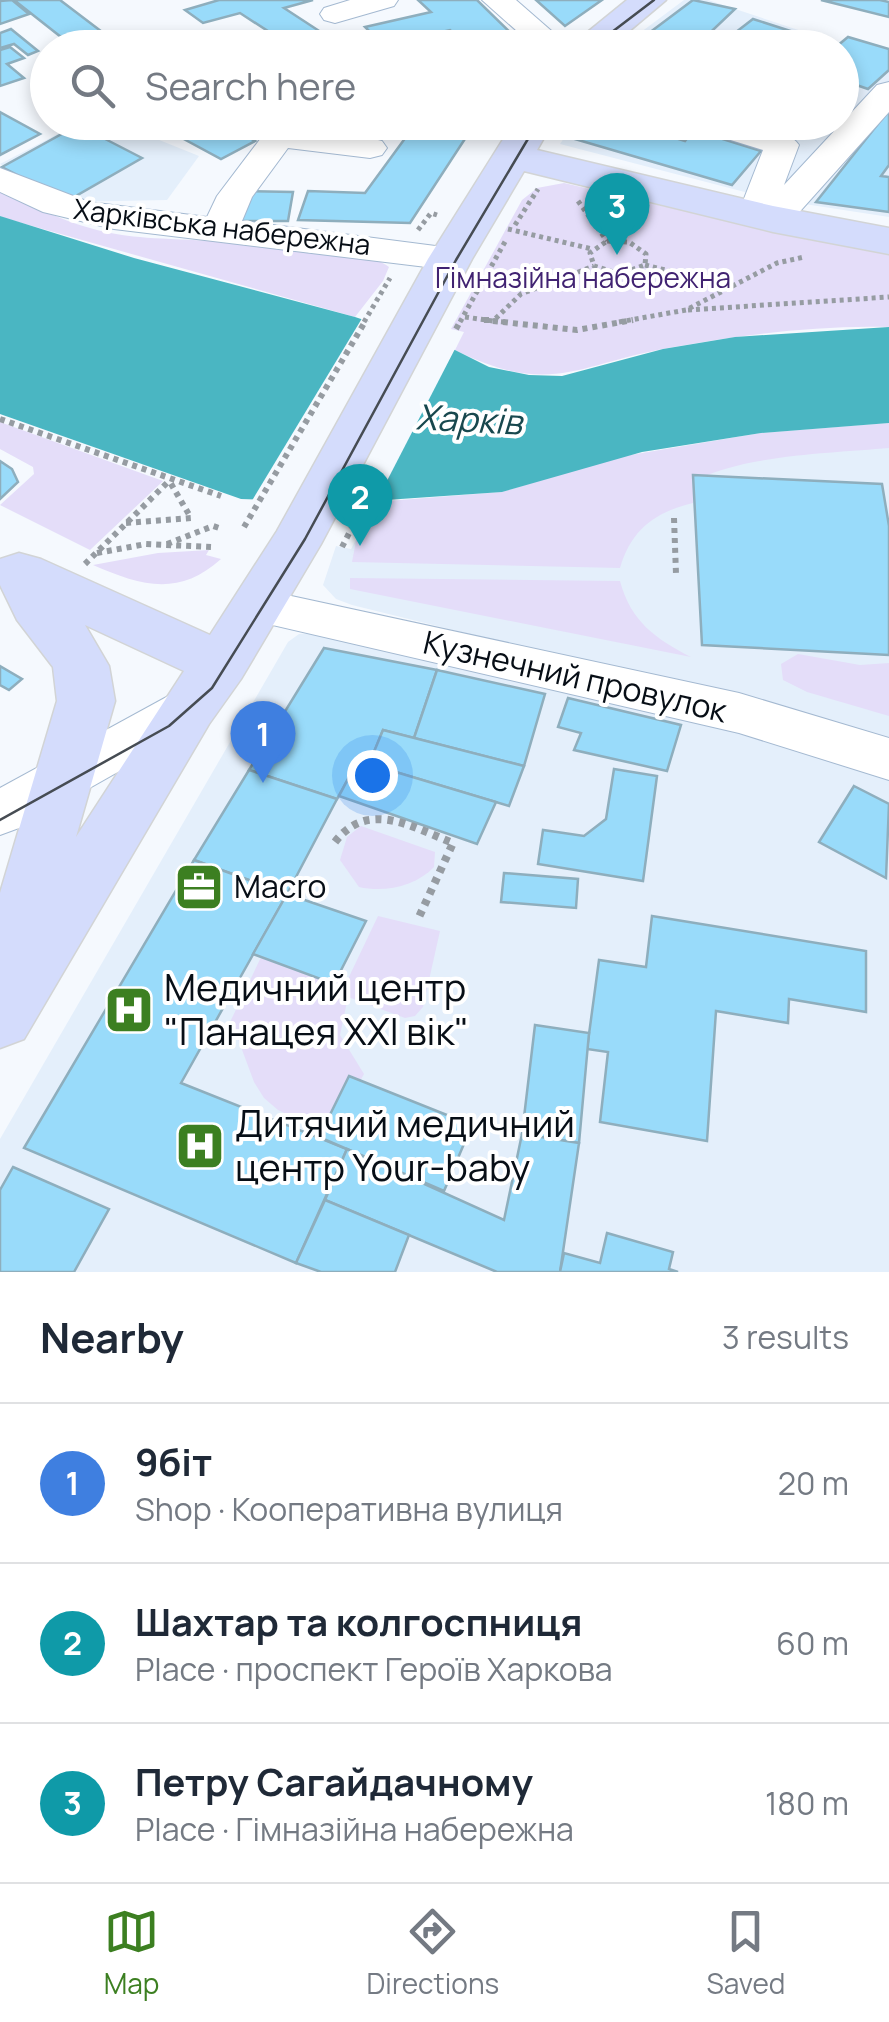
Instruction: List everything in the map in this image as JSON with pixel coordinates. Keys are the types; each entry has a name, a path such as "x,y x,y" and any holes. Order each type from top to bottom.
{"main road":[{"path":"610,30 649,0"},
{"path":"0,1015 259,606 428,320 451,258 529,155 770,228 889,241"},
{"path":"11,568 205,686"},
{"path":"0,882 23,826 61,779 83,716 86,677 64,638 36,606 11,568"},
{"path":"0,1015 23,826 205,686"}],"street":[{"path":"335,14 383,0"},
{"path":"496,0 534,30"},
{"path":"859,126 889,92"},
{"path":"220,229 235,196 277,140"},
{"path":"304,140 370,148"},
{"path":"766,140 782,145 770,228"},
{"path":"770,228 847,140"},
{"name":"Харківська набережна","path":"0,178 29,196 81,215 388,247 451,258"},
{"name":"Кузнечний провулок","path":"259,606 739,714 889,759"},
{"path":"61,779 205,686"}],"path":[{"path":"244,526 509,229 529,155"},
{"path":"578,200 607,241"},
{"path":"770,228 800,256"},
{"path":"509,229 592,248 607,241 626,241 642,248 645,265"},
{"path":"592,248 589,257 594,266"},
{"path":"686,310 729,285 800,256 818,259"},
{"path":"395,265 428,320"},
{"path":"493,321 521,294 594,266 617,274 634,272 645,265 729,285"},
{"path":"428,320 493,321 577,330 686,310 889,297"},
{"path":"0,419 221,496"},
{"path":"85,564 170,480"},
{"path":"126,523 190,518 170,480"},
{"path":"674,518 676,574"},
{"path":"164,546 213,526 222,529"},
{"path":"96,553 130,545 212,548"},
{"path":"335,842 353,820 376,816 453,843 419,917"}],"shaded area":[{"path":"684,0 708,0 798,30 644,30"},
{"path":"859,50 889,60 889,217 772,199 560,144 563,140 859,140"},
{"path":"46,140 159,140 199,156 167,200 67,202 0,164"},
{"path":"889,423 889,742 874,734 352,605 336,599 323,585 336,546 351,549 376,502 502,492 613,458 761,433"},
{"path":"312,633 848,756 889,778 889,1272 0,1272 0,1139 288,642 299,634"}],"green space":[{"name":"Гімназійна набережна","path":"564,183 809,240 889,252 889,327 751,335 540,375 488,364 455,350 464,332 451,329 522,200 537,188"},
{"path":"0,189 59,217 105,232 303,246 369,257 389,267 355,317 4,218 0,216"},
{"path":"0,422 163,481 90,550 0,505 34,474 33,467 0,449"},
{"path":"889,423 889,448 761,461 693,482 693,503 646,525 631,543 620,568 352,562 356,541 376,502 502,492 613,458 761,433"},
{"path":"209,550 206,555 221,559 190,579 175,583 144,582 93,565 158,553"},
{"path":"350,578 620,581 631,608 646,628 691,657 350,589"},
{"path":"798,654 860,665 889,663 889,716 807,692 783,680 781,664"},
{"path":"361,826 435,852 434,867 400,886 359,887 340,860 347,837"},
{"path":"378,916 440,931 423,1007 415,1016 405,1018 348,997 340,1035 364,1074 343,1111 314,1124 301,1121 264,1098 231,1020 263,953 340,962 347,981"}],"water":[{"name":"Харків","path":"0,216 134,258 355,317 455,350 489,367 529,375 562,376 663,349 735,337 889,327 889,423 761,433 642,452 502,492 357,502 241,499 0,414"}],"pier":[{"path":"364,315 457,345 374,506 250,504"}],"building":[{"path":"12,0 29,14 0,24 0,1"},
{"path":"14,0 60,0 99,30 52,30"},
{"path":"219,0 313,0 284,8 318,30 266,30 240,13 203,23 185,10"},
{"path":"418,0 477,0 508,30 365,27 431,12"},
{"path":"536,0 602,0 565,26"},
{"path":"693,0 735,9 713,30 653,30"},
{"path":"821,0 889,2 889,17"},
{"path":"753,19 787,30 739,30"},
{"path":"11,29 30,44 30,54 14,44 0,48 0,33"},
{"path":"859,40 889,49 889,70 868,89 859,86"},
{"path":"10,47 24,58 7,64 24,78 0,86 0,50"},
{"path":"889,110 889,165 881,176 889,177 889,212 816,202"},
{"path":"0,112 30,128 30,139 0,155"},
{"path":"51,140 107,140 142,158 67,201 2,167"},
{"path":"186,140 255,141 221,159"},
{"path":"404,140 464,140 410,223 298,220 308,191 365,193"},
{"path":"578,140 726,140 761,151 732,185"},
{"path":"247,191 293,192 288,221 241,221"},
{"path":"0,461 12,469 18,482 0,499"},
{"path":"693,475 882,484 889,526 889,655 702,645"},
{"path":"324,648 437,670 414,738 383,730 367,769 355,766 337,799 249,770"},
{"path":"0,666 22,679 9,690 0,685"},
{"path":"437,670 545,694 524,766 414,738"},
{"path":"568,698 681,725 667,771 574,750 581,733 558,727"},
{"path":"383,730 524,766 509,806 369,764"},
{"path":"369,764 496,802 477,844 339,796 355,766 367,769"},
{"path":"614,769 657,776 643,881 538,864 543,830 584,836 606,819"},
{"path":"249,770 337,799 287,894 194,860"},
{"path":"854,786 889,804 886,878 819,842"},
{"path":"194,860 287,894 181,1083 347,1149 296,1263 24,1148"},
{"path":"504,873 578,879 576,908 501,902"},
{"path":"287,894 366,921 334,984 253,954"},
{"path":"652,916 866,951 866,1012 789,999 788,1023 716,1011 707,1141 600,1122 608,1052 587,1049 599,960 646,967"},
{"path":"535,1025 589,1033 579,1143 522,1134"},
{"path":"349,1076 472,1125 444,1191 319,1137"},
{"path":"522,1134 579,1143 560,1272 497,1272 325,1200 347,1149 504,1220"},
{"path":"13,1167 109,1209 74,1272 0,1272 0,1190"},
{"path":"325,1200 409,1235 395,1272 321,1272 296,1263"},
{"path":"607,1233 673,1252 669,1269 678,1272 560,1272 564,1253 600,1263"}],"tram line":[{"path":"615,30 654,0"},
{"path":"0,820 169,726 212,688 305,539 456,260 527,140"}],"place":[{"name":"Петру Сагайдачному","path":"617,255"},
{"name":"Шахтар та колгоспниця","path":"360,546"},
{"name":"9біт","path":"263,783"},
{"name":"Macro","path":"199,887"},
{"name":"Медичний центр \"Панацея XXI вік\"","path":"129,1010"},
{"name":"Дитячий медичний центр Your-baby","path":"200,1146"}]}
